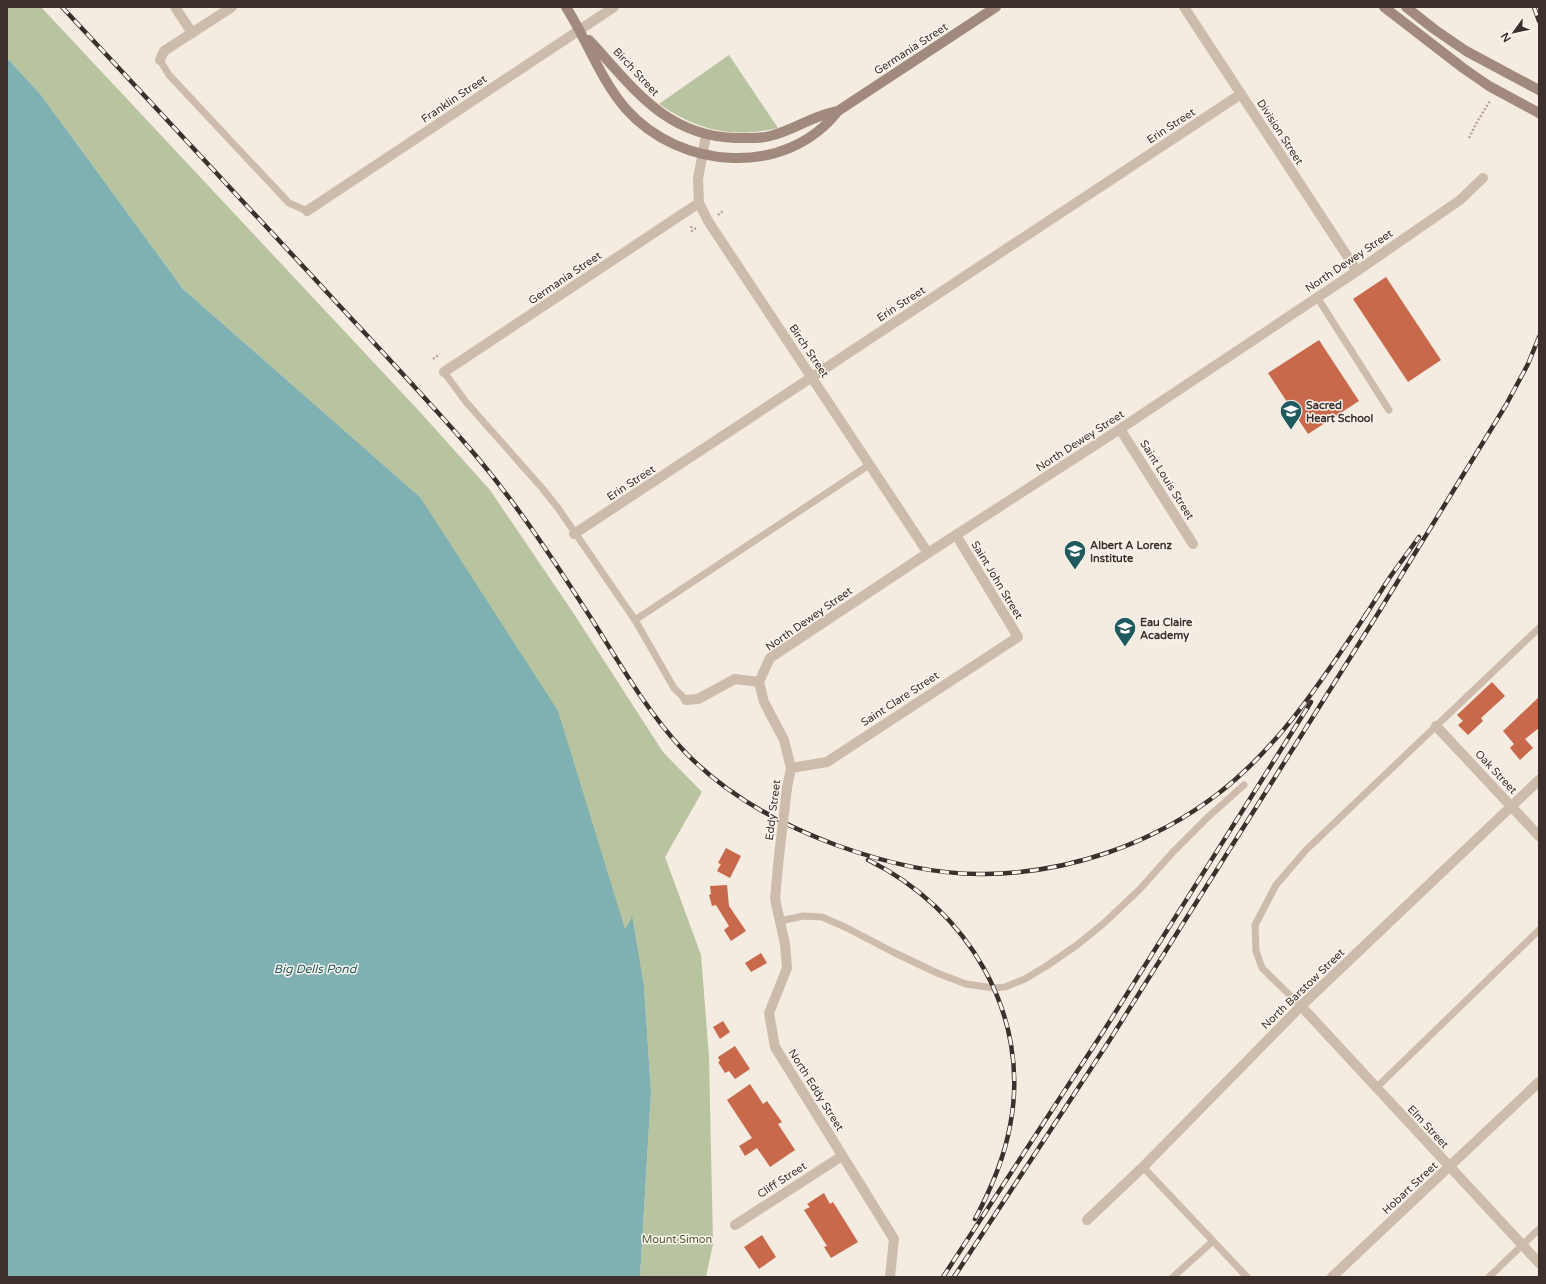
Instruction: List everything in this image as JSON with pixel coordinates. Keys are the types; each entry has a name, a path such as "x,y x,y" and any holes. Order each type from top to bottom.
{"main road":[{"name":"Birch Street","path":"566,7 580,29 608,84 635,118 643,125 669,141 702,154"},
{"name":"Germania Street","path":"702,154 723,158 756,157 782,151 798,145 830,122 838,111 996,7"},
{"path":"1384,7 1463,68 1489,86 1539,112"},
{"path":"1406,7 1434,29 1466,50 1539,90"},
{"name":"Birch Street","path":"580,29 648,104 673,122 706,135"},
{"name":"Germania Street","path":"706,135 748,138 768,137 783,132 824,113 838,111"}],"street":[{"path":"175,7 192,33"},
{"path":"160,60 164,51 232,7"},
{"name":"Franklin Street","path":"307,210 614,7"},
{"name":"Division Street","path":"1184,7 1357,271"},
{"name":"Erin Street","path":"574,534 1241,94"},
{"name":"Birch Street","path":"706,135 698,179 699,203 708,221 928,553"},
{"name":"North Dewey Street","path":"759,682 770,658 928,553 1120,429 1357,271 1460,200 1483,178"},
{"name":"Germania Street","path":"444,372 699,203"},
{"name":"Saint Louis Street","path":"1120,429 1193,544"},
{"name":"Saint John Street","path":"956,535 1018,637"},
{"name":"Saint Clare Street","path":"791,768 827,762 1018,637"},
{"path":"686,700 698,699 735,679 759,682 764,702 784,740 791,768"},
{"name":"Oak Street","path":"1436,726 1539,836"},
{"name":"Eddy Street","path":"779,856 787,788 791,768"},
{"name":"North Barstow Street","path":"1087,1220 1143,1167 1301,1006 1539,780"},
{"name":"North Eddy Street","path":"779,856 775,899 785,944 787,968 769,1013 775,1047 894,1239 890,1277"},
{"name":"Elm Street","path":"1301,1006 1449,1168 1539,1263"},
{"name":"Hobart Street","path":"1332,1277 1539,1082"},
{"name":"Cliff Street","path":"735,1225 842,1156"}],"lane":[{"path":"160,60 169,75 289,203 307,210"},
{"path":"1317,297 1389,410"},
{"path":"444,372 466,402 558,508 574,534 635,620 674,688 686,700"},
{"path":"635,620 869,465"},
{"path":"1301,1006 1262,968 1256,951 1255,925 1276,884 1306,850 1539,628"},
{"path":"780,921 803,916 822,917 846,927 937,973 966,984 994,988 1004,987 1025,979 1048,965 1077,945 1104,923 1140,890 1173,852 1208,817 1244,785"},
{"path":"1376,1088 1539,930"},
{"path":"1143,1167 1247,1277"},
{"path":"1489,1277 1539,1229"},
{"path":"1173,1277 1213,1241"}],"path":[{"path":"1469,138 1490,101"},
{"path":"716,217 723,211"},
{"path":"691,226 692,230 696,228"},
{"path":"433,359 440,354"}],"green space":[{"name":"Mount Simon","path":"7,7 41,7 420,412 490,490 574,614 663,752 702,792 665,857 701,955 709,1057 713,1244 706,1277 640,1277 651,1092 644,986 631,917 625,929 420,497 183,289 41,95 7,58"},
{"path":"729,55 778,128 746,133 716,130 687,120 659,104"}],"water":[{"name":"Big Dells Pond","path":"7,58 41,95 183,289 420,497 558,711 625,929 632,916 644,986 651,1092 640,1277 7,1277"}],"building":[{"path":"1386,277 1441,360 1408,382 1353,299"},
{"path":"1319,340 1359,401 1308,434 1268,373"},
{"path":"1492,682 1505,696 1481,718 1483,721 1468,735 1458,725 1463,721 1457,715"},
{"path":"1539,697 1539,728 1525,739 1533,748 1520,760 1510,748 1514,744 1503,731"},
{"path":"726,848 741,856 730,878 717,871 721,864 718,863"},
{"path":"727,885 729,906 746,931 731,941 724,930 729,926 716,905 712,906 709,895 711,894 710,886"},
{"path":"761,953 767,963 751,972 745,963"},
{"path":"723,1021 730,1032 720,1039 713,1027"},
{"path":"735,1046 750,1069 735,1079 729,1071 725,1073 718,1062 720,1061 718,1057"},
{"path":"750,1084 763,1104 767,1101 782,1122 778,1124 795,1150 770,1167 757,1148 745,1156 739,1146 752,1138 727,1100"},
{"path":"824,1193 830,1204 833,1202 858,1242 831,1258 824,1247 827,1246 804,1210 810,1207 807,1204"},
{"path":"762,1235 776,1257 759,1269 744,1247"}],"railway":[{"path":"62,7 393,363 471,450 505,492 552,558 637,691 671,737 700,767 717,781 754,807 794,828 836,845 890,862 928,870 966,874 1016,872 1048,868 1109,852 1138,841 1166,827 1219,793 1241,774 1282,732 1318,685 1367,613"},
{"path":"1534,7 1539,21"},
{"path":"954,1277 1111,1038 1377,615 1506,405 1528,364 1539,337"},
{"path":"1365,616 1390,577 1419,537"},
{"path":"943,1277 1103,1032 1311,702"},
{"path":"868,860 903,881 935,906 962,936 984,969 1001,1006 1011,1044 1014,1085 1010,1126 996,1174 975,1219"}],"place":[{"name":"Sacred Heart School","path":"1291,430"},
{"name":"Albert A Lorenz Institute","path":"1075,570"},
{"name":"Eau Claire Academy","path":"1125,648"}]}
